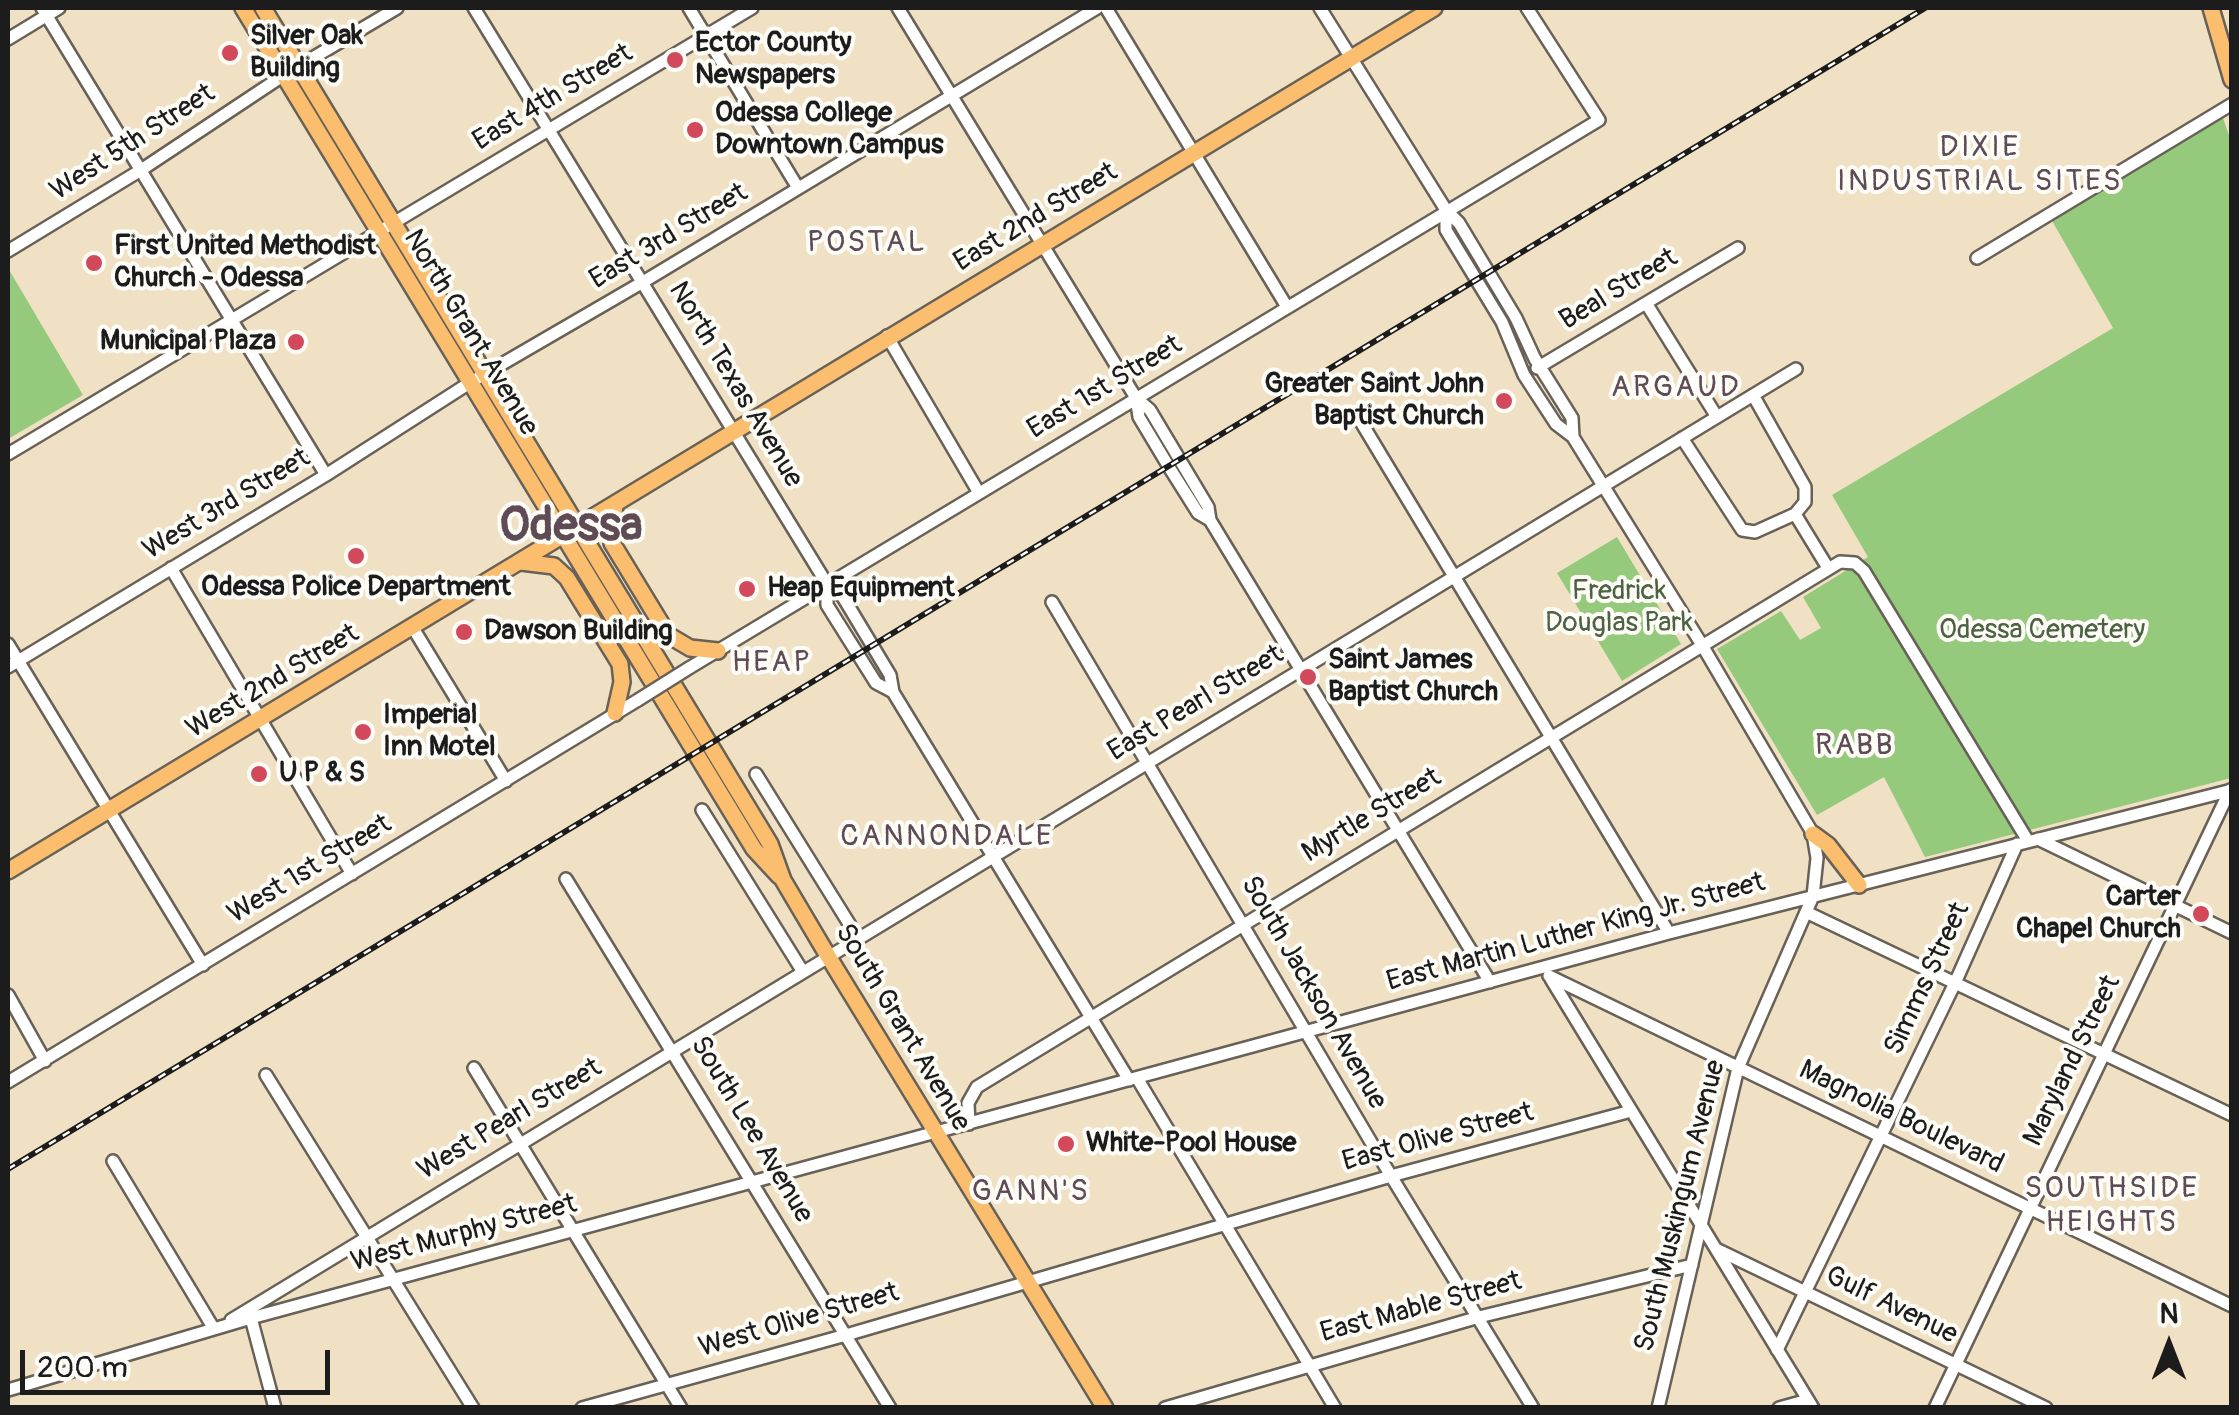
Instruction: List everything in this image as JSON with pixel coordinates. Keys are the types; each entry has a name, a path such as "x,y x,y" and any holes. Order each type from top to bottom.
{"main road":[{"name":"North Grant Avenue","path":"243,8 386,226"},
{"name":"North Grant Avenue","path":"264,8 386,226 661,680"},
{"name":"East 2nd Street","path":"571,532 887,336 1434,8"},
{"path":"2211,8 2232,80"},
{"path":"615,506 610,530 614,548 663,629 683,646 718,651"},
{"name":"West 2nd Street","path":"8,872 571,532"},
{"path":"521,562 554,566 567,578 621,669 615,713"},
{"name":"South Grant Avenue","path":"661,680 754,849 782,880 1104,1408"},
{"path":"1813,834 1828,845 1858,884"}],"street":[{"path":"8,39 44,11 59,8"},
{"name":"West 5th Street","path":"8,251 396,8"},
{"name":"North Texas Avenue","path":"474,8 828,584 827,606 876,683 893,692 1335,1408"},
{"path":"689,8 798,188"},
{"name":"East 4th Street","path":"8,454 752,8"},
{"path":"898,8 1136,398 1139,417 1169,468 1198,514 1210,520 1490,982"},
{"name":"East 3rd Street","path":"478,378 1096,8"},
{"path":"1106,8 1286,306"},
{"path":"1320,8 1446,210"},
{"name":"East 1st Street","path":"638,700 1598,120 1526,8"},
{"path":"44,11 326,474"},
{"path":"1977,258 2232,104"},
{"name":"South Muskingum Avenue","path":"1446,210 1459,223 1516,318 1539,366 1572,418 1573,436"},
{"name":"South Muskingum Avenue","path":"1446,210 1446,230 1502,322 1524,375 1556,424 1573,436 1604,485 1813,834 1817,858 1814,896 1738,1068 1658,1408"},
{"name":"Beal Street","path":"1524,375 1738,248"},
{"path":"1646,303 1717,417"},
{"path":"887,336 979,493"},
{"name":"East Pearl Street","path":"828,956 1796,369"},
{"name":"West 3rd Street","path":"13,664 478,378"},
{"path":"1682,438 1742,530 1755,532 1795,514 1805,502 1805,488 1753,395"},
{"path":"1358,417 1669,933"},
{"path":"1795,514 1828,568 1847,562 1864,571 2028,842 2232,933"},
{"path":"171,568 352,874"},
{"name":"Myrtle Street","path":"970,1124 968,1103 978,1087 1828,568"},
{"name":"South Jackson Avenue","path":"1052,602 1391,1176 1533,1408"},
{"path":"413,628 506,780"},
{"path":"8,644 13,664 203,965"},
{"name":"West 1st Street","path":"8,1082 638,700"},
{"path":"756,774 858,938"},
{"name":"East Martin Luther King Jr. Street","path":"936,1132 1490,982 1546,972 1669,933 2231,790"},
{"name":"Maryland Street","path":"1934,1408 2231,790"},
{"path":"702,810 803,972"},
{"name":"Simms Street","path":"1777,1350 2028,842"},
{"name":"South Lee Avenue","path":"566,880 890,1408"},
{"path":"1806,912 2232,1116"},
{"name":"West Pearl Street","path":"216,1328 828,956"},
{"path":"1546,972 1810,1404 1779,1408"},
{"name":"Magnolia Boulevard","path":"1546,972 2232,1306"},
{"path":"8,995 45,1060"},
{"path":"474,1068 681,1408"},
{"path":"266,1075 473,1408"},
{"name":"East Olive Street","path":"1029,1282 1391,1176 1631,1111"},
{"name":"West Murphy Street","path":"8,1390 216,1328 936,1132"},
{"path":"113,1161 216,1328"},
{"name":"Gulf Avenue","path":"1716,1249 2046,1408"},
{"name":"East Mable Street","path":"1165,1408 1479,1317 1692,1265"},
{"name":"West Olive Street","path":"582,1408 1029,1282"},
{"path":"252,1318 276,1408"}],"green space":[{"name":"Odessa Cemetery","path":"2223,118 2232,144 2231,778 1925,857 1884,777 1817,815 1717,649 1781,611 1800,640 1821,628 1803,597 1868,557 1832,495 2113,328 2051,219"},
{"path":"8,268 83,395 8,439"},
{"name":"Fredrick Douglas Park","path":"1617,537 1681,644 1622,681 1557,573"}],"railway":[{"path":"8,1169 1925,8"}],"place":[{"name":"Silver Oak Building","path":"230,53"},
{"name":"Ector County Newspapers","path":"675,60"},
{"name":"Odessa College Downtown Campus","path":"695,130"},
{"name":"First United Methodist Church - Odessa","path":"94,263"},
{"name":"Municipal Plaza","path":"296,342"},
{"name":"Greater Saint John Baptist Church","path":"1504,401"},
{"name":"Odessa Police Department","path":"356,556"},
{"name":"Heap Equipment","path":"747,589"},
{"name":"Dawson Building","path":"464,632"},
{"name":"Saint James Baptist Church","path":"1308,677"},
{"name":"Imperial Inn Motel","path":"363,732"},
{"name":"U P & S","path":"259,774"},
{"name":"Carter Chapel Church","path":"2201,914"},
{"name":"White-Pool House","path":"1066,1144"}],"district":[{"name":"DIXIE INDUSTRIAL SITES","path":"1980,165"},
{"name":"POSTAL","path":"867,243"},
{"name":"ARGAUD","path":"1676,388"},
{"name":"Odessa","path":"571,528"},
{"name":"HEAP","path":"772,663"},
{"name":"RABB","path":"1855,746"},
{"name":"CANNONDALE","path":"947,837"},
{"name":"GANN'S","path":"1031,1192"},
{"name":"SOUTHSIDE HEIGHTS","path":"2112,1206"}]}
